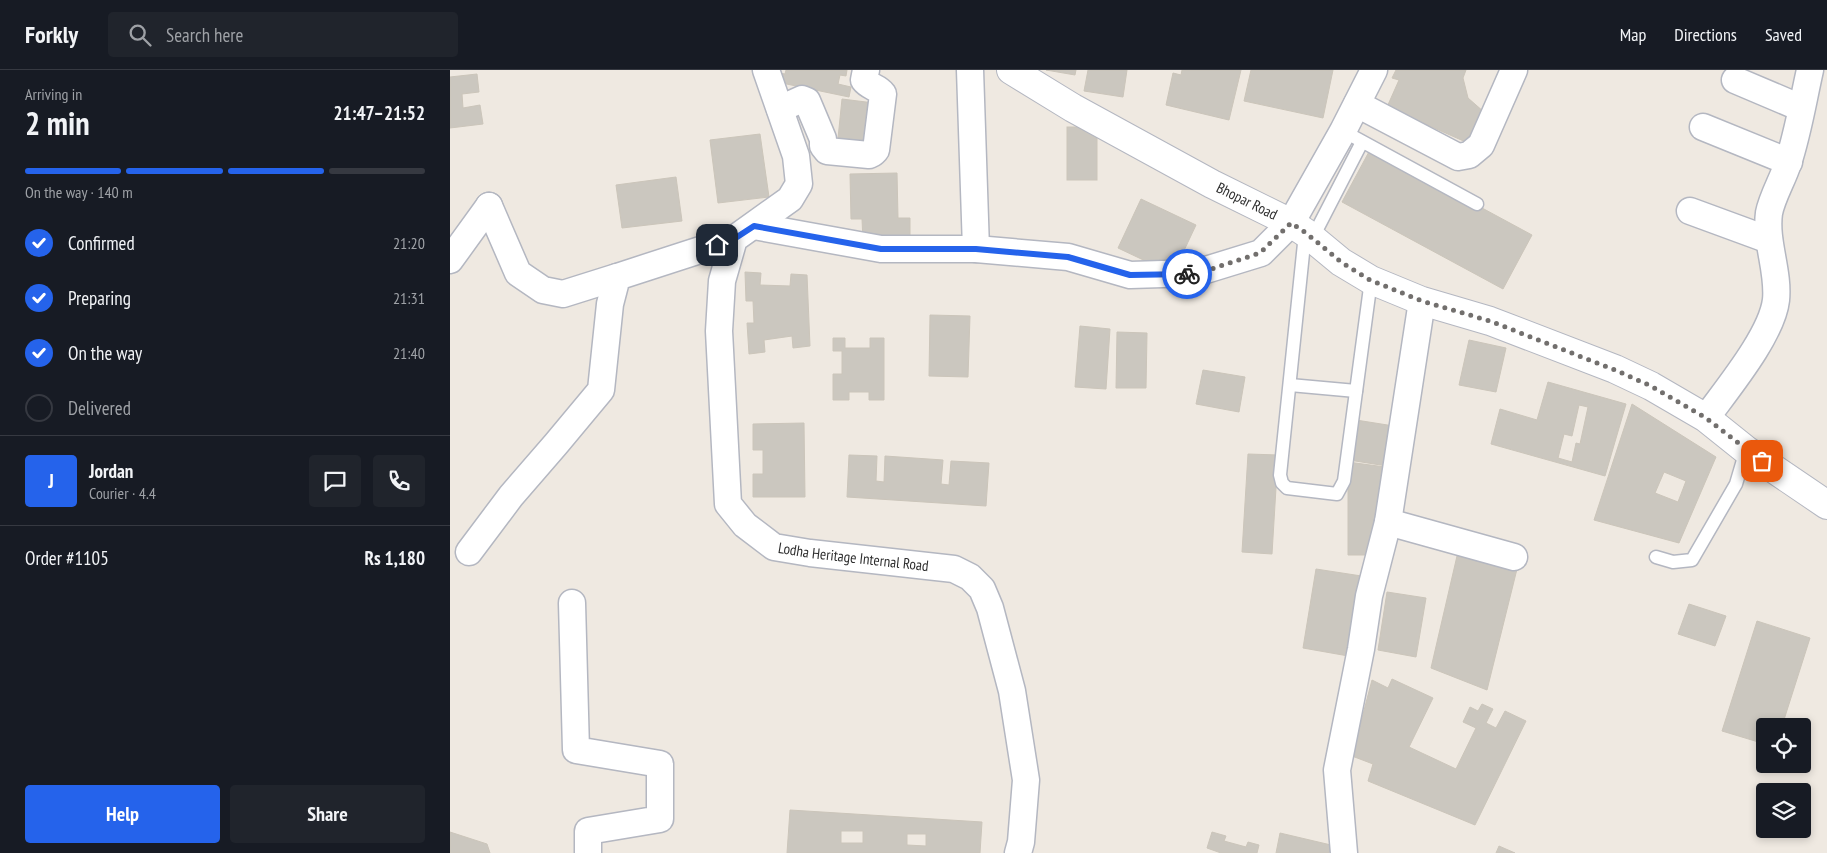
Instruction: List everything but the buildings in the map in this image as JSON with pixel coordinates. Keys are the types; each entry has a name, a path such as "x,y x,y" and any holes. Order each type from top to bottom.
{"street":[{"path":"450,260 489,206 518,274 543,290 563,294 744,232 790,199 799,184 796,156 766,70"},
{"path":"780,109 802,99 807,101 826,151 873,154 876,150 883,94 879,89 868,85 864,80 866,70"},
{"path":"970,70 976,249"},
{"name":"Bhopar Road","path":"1011,70 1073,108 1303,232 1341,262 1370,280 1422,301 1490,321 1651,386 1706,418 1746,450 1827,505"},
{"path":"744,232 881,249 976,249 1068,257 1130,275 1196,274 1260,253 1303,232 1353,137 1357,104 1374,70"},
{"path":"1357,104 1458,157 1469,155 1481,145 1514,70"},
{"path":"1706,418 1754,350 1769,324 1776,302 1776,280 1770,240 1770,212 1789,162 1810,70"},
{"path":"1735,80 1801,108"},
{"path":"1703,128 1789,162"},
{"path":"1690,211 1770,240"},
{"name":"Lodha Heritage Internal Road","path":"744,232 722,281 719,331 728,504 745,525 774,547 810,553 954,569 970,577 982,589 990,608 1012,691 1026,780 1021,842 1018,853"},
{"path":"468,552 511,496 601,390 610,304 616,277"},
{"path":"1344,853 1337,770 1361,649 1369,596 1388,522 1422,301"},
{"path":"1388,522 1514,557"},
{"path":"572,603 576,750 660,764 660,819 588,830 588,853"}],"lane":[{"path":"1353,137 1477,204"},
{"path":"1303,232 1280,476 1282,483 1288,488 1337,494 1344,481 1370,280"},
{"path":"1290,385 1356,391"},
{"path":"1656,558 1673,562 1692,560 1736,484 1746,450"}],"way so far":[{"path":"1187,274 1196,274 1260,253 1291,223 1341,262 1370,280 1422,301 1490,321 1651,386 1706,418 1762,461"}],"route":[{"path":"717,245 734,239 754,226 881,249 976,249 1068,257 1130,275 1187,274"}]}
